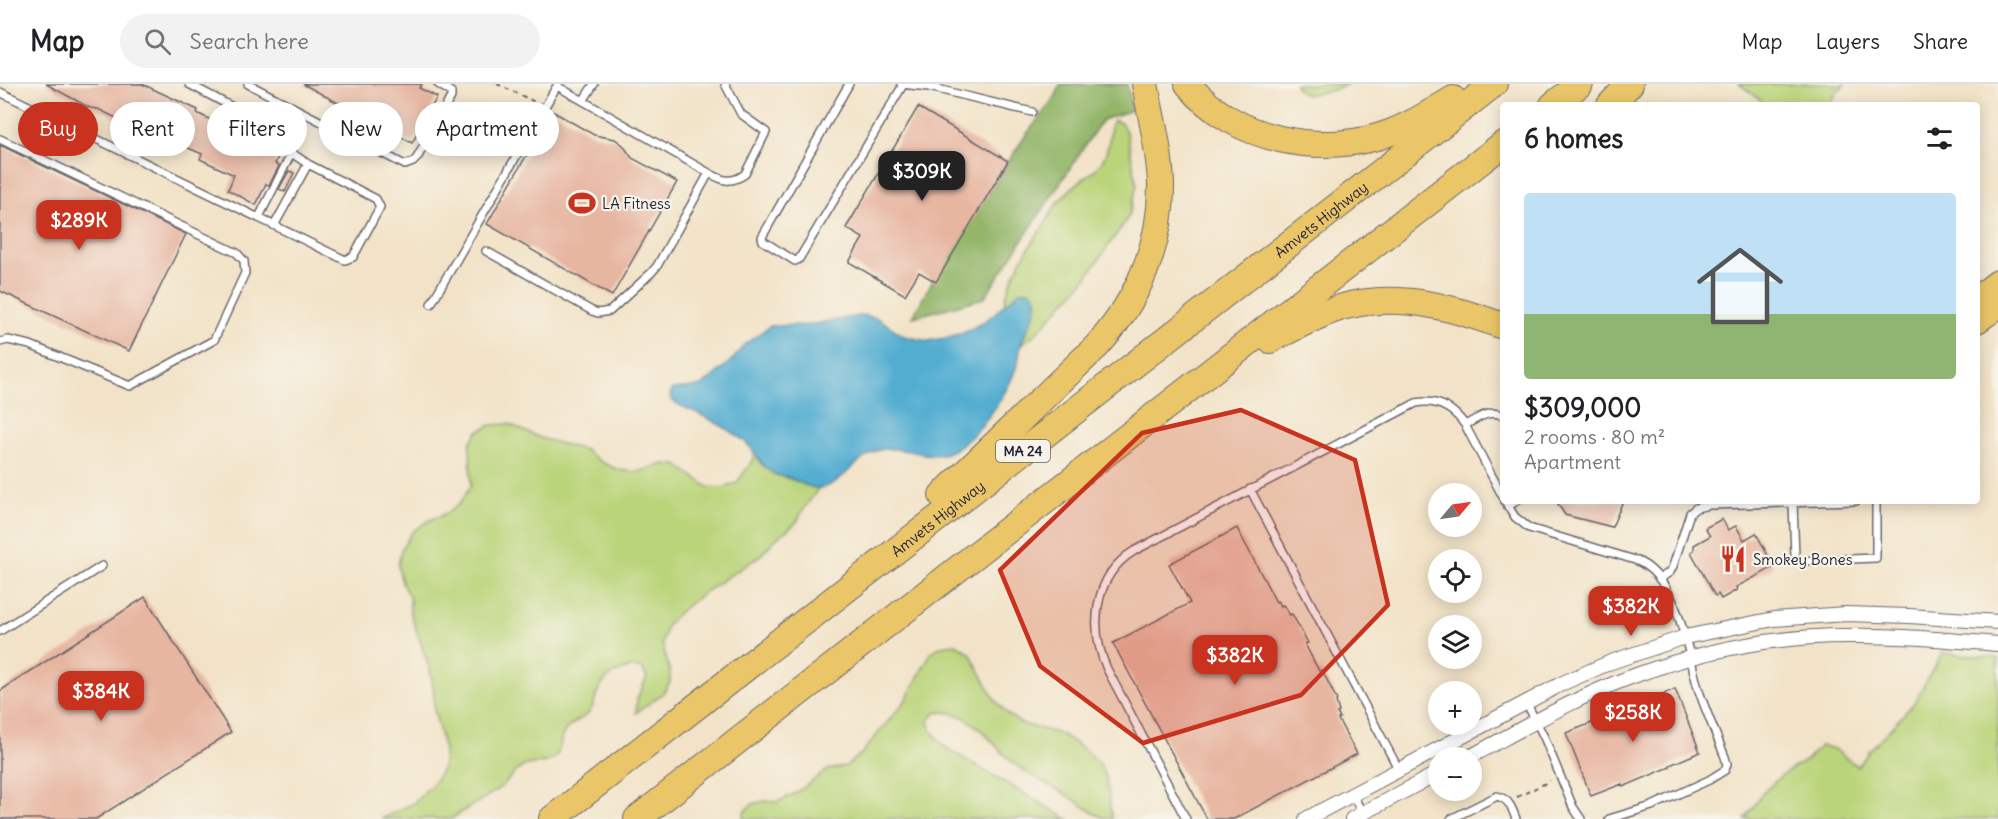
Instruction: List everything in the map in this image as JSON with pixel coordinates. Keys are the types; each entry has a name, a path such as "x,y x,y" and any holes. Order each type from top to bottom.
{"highway":[{"path":"718,690 975,465 1097,346 1119,320 1132,300 1146,268 1158,224 1161,181 1145,84"},
{"path":"1188,84 1215,110 1244,127 1289,141 1326,143 1349,142 1391,132 1434,111 1476,84"},
{"name":"Amvets Highway","path":"552,819 1494,84"},
{"path":"1557,102 1580,84"},
{"path":"1613,102 1630,84"},
{"path":"637,819 1500,146"},
{"path":"1980,297 1998,283"},
{"path":"1133,432 1252,351 1301,324 1349,306 1383,301 1430,303 1453,308 1500,325"},
{"path":"1980,318 1998,305"}],"street":[{"path":"1306,819 1571,679 1611,662 1685,638 1774,619 1846,614 1998,622"},
{"path":"1482,750 1580,699 1631,677 1691,658 1777,641 1846,636 1907,637 1998,644"},
{"path":"1360,817 1428,779"}],"lane":[{"path":"189,84 223,102"},
{"path":"248,84 405,165 413,162 451,97 451,92 438,84"},
{"path":"583,101 594,84"},
{"path":"432,304 558,85 726,182 734,181 745,174 766,132 741,114 725,84"},
{"path":"849,84 762,237 763,241 795,261 800,259 902,84 929,87 1032,112"},
{"path":"0,92 345,260 353,257 380,207 379,202 308,165 297,156"},
{"path":"0,140 228,248 244,261 245,273 214,340 130,386 30,345 8,340 0,342"},
{"path":"259,218 290,156"},
{"path":"275,224 308,165"},
{"path":"486,251 592,311 604,313 610,311 635,290 657,266 709,173"},
{"path":"1186,819 1103,660 1097,639 1096,621 1099,602 1107,578 1128,555 1416,403 1428,402 1452,411 1465,425 1500,491"},
{"path":"1465,425 1490,412 1500,414"},
{"path":"1250,489 1399,770"},
{"path":"1507,504 1519,521 1529,528 1640,562 1659,579 1675,605 1699,690 1725,757 1727,767 1709,780 1672,798 1609,819"},
{"path":"1659,579 1673,567 1690,513 1694,509 1706,505 1750,504"},
{"path":"1793,504 1795,556 1798,561 1876,558 1875,504"},
{"path":"0,630 102,566"},
{"path":"1526,702 1537,721 1573,807 1581,819"},
{"path":"1352,794 1360,817"},
{"path":"1452,819 1497,796 1509,803 1516,819"}],"path":[{"path":"497,84 533,102"},
{"path":"1527,792 1542,784"}],"highlighted area":[{"path":"1241,410 1355,460 1388,605 1301,695 1143,743 1040,666 1000,570 1142,433"}],"green space":[{"path":"1060,84 1127,84 1132,110 1102,120 984,298 913,317 926,292 1023,139 1056,96"},
{"path":"1295,84 1348,84 1330,91 1306,95 1297,89"},
{"path":"1739,84 1845,84 1836,93 1832,102 1761,102"},
{"path":"1115,120 1122,124 1127,134 1137,185 1129,216 1084,281 1035,334 1021,344 1037,302 1034,294 1020,291 1004,305 1010,283 1058,203 1070,189 1101,163 1106,154 1111,124"},
{"path":"509,424 543,439 585,450 601,462 619,470 637,472 664,464 677,465 708,487 723,488 737,483 752,461 755,451 760,463 774,474 819,488 797,522 778,537 760,556 706,591 680,611 667,625 662,643 670,672 670,683 662,694 636,713 637,699 647,677 641,668 635,667 617,672 602,684 588,714 565,731 558,753 553,759 522,767 496,791 452,819 381,819 414,803 435,781 443,767 444,750 434,709 430,670 410,612 410,598 403,586 398,567 401,550 412,532 459,504 471,486 470,443 478,431 491,425"},
{"path":"956,644 970,653 995,700 1008,715 1022,724 1061,734 1098,761 1106,778 1112,819 1098,815 1038,780 1007,757 970,721 948,712 935,713 929,720 931,730 946,748 1068,819 743,819 745,811 752,804 765,801 777,802 794,794 828,770 846,766 862,753 905,701 931,653 941,646"},
{"path":"1942,653 1998,658 1998,819 1745,819 1764,792 1782,775 1808,759 1821,745 1834,749 1857,766 1868,751 1914,703"}],"water":[{"path":"1030,290 1036,302 1036,309 1021,344 1018,362 1008,385 993,410 975,433 955,449 945,453 935,455 896,449 876,451 834,483 819,488 811,487 771,472 749,446 736,435 671,400 670,394 673,389 702,386 734,358 745,344 770,326 807,325 865,315 879,319 904,336 928,341 968,331 988,319 1020,291"}],"building":[{"path":"46,84 142,84 181,102 110,102 110,115 98,109 98,102 79,102"},
{"path":"303,84 422,84 419,88 437,97 434,102 415,102 415,137 412,143 403,138 403,102 336,102"},
{"path":"918,107 1008,161 936,282 919,272 905,295 849,262 863,238 846,228"},
{"path":"195,109 198,110 197,113 207,118 207,156 276,156 278,157 275,164 279,166 269,185 266,184 256,205 228,190 234,175 200,159 202,154 195,151"},
{"name":"LA Fitness","path":"559,115 594,135 615,139 623,145 632,158 677,182 612,296 487,224 526,156 559,156"},
{"path":"0,145 18,154 18,156 23,156 186,234 129,351 0,291"},
{"path":"289,171 294,173 285,192 279,189"},
{"path":"1558,504 1622,504 1612,527 1565,515"},
{"name":"Smokey Bones","path":"1722,519 1728,530 1736,526 1744,540 1756,533 1774,567 1736,587 1737,590 1721,599 1718,594 1715,596 1691,552 1694,550 1694,545 1710,536 1705,528"},
{"path":"1237,528 1276,602 1283,605 1290,615 1292,614 1308,643 1305,644 1319,671 1322,670 1337,700 1339,712 1337,713 1340,718 1338,719 1357,754 1234,819 1207,819 1113,643 1190,603 1169,564"},
{"path":"145,597 231,732 96,819 0,819 0,691"},
{"path":"1675,689 1700,752 1623,787 1622,784 1591,796 1566,733 1643,699 1644,702"}],"place":[{"name":"LA Fitness","path":"582,203"},
{"name":"Smokey Bones","path":"1733,559"}]}
